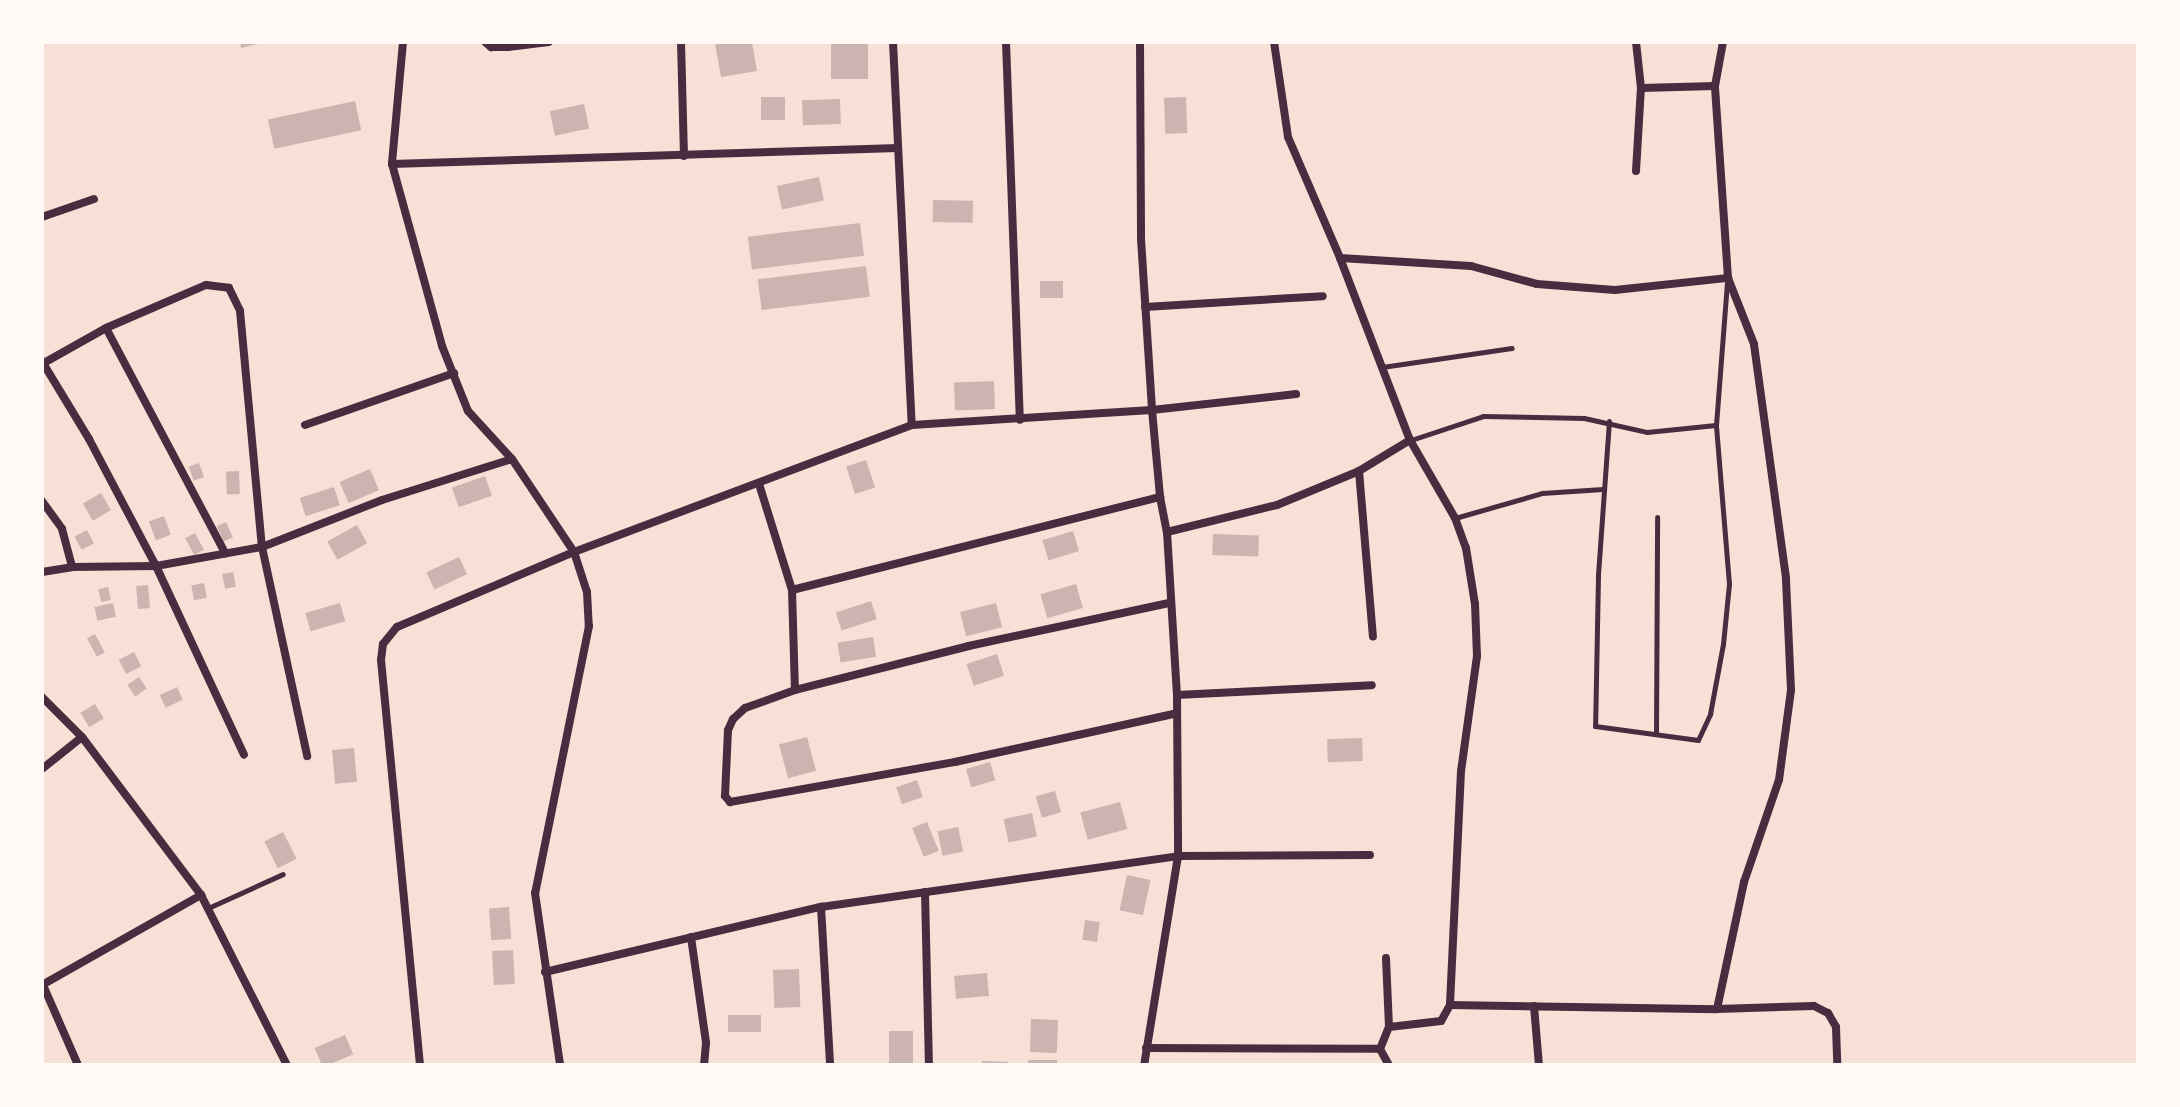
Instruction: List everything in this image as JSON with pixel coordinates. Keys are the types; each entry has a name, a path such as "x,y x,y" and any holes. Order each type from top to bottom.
{"street":[{"path":"403,42 392,164 442,346 468,411 512,459 574,552 587,592 589,626 535,893 560,1065"},
{"path":"485,42 491,47 549,42"},
{"path":"681,42 684,156"},
{"path":"893,42 912,425"},
{"path":"1006,42 1020,420"},
{"path":"1140,42 1141,239 1152,410 1160,497 1167,532 1177,695 1178,856 1144,1065"},
{"path":"1274,42 1288,137 1340,258 1410,440 1455,518 1466,548 1473,590 1477,656 1461,771 1450,1005 1441,1021 1389,1027"},
{"path":"1636,42 1641,88 1636,171"},
{"path":"1717,1009 1744,882 1779,780 1791,690 1786,578 1754,344 1728,278 1715,86 1723,42"},
{"path":"1641,88 1715,86"},
{"path":"392,164 898,148"},
{"path":"42,217 94,199"},
{"path":"1340,258 1471,266 1537,284 1615,290 1728,278"},
{"path":"244,755 156,566 89,439 42,363 106,328 206,285 229,288 240,311 262,547 307,756"},
{"path":"1145,307 1323,296"},
{"path":"106,328 225,553"},
{"path":"305,425 454,373"},
{"path":"420,1065 381,660 383,644 397,627 574,552 912,425 1152,410 1296,394"},
{"path":"1167,532 1277,505 1359,471 1410,440"},
{"path":"42,572 72,567 156,566 262,547 382,500 512,459"},
{"path":"1359,471 1373,636"},
{"path":"759,484 792,590 795,690"},
{"path":"792,590 1160,497"},
{"path":"42,501 62,529 72,567"},
{"path":"1169,603 969,646 795,690 745,708 733,719 725,752 725,796 730,802 955,762 1177,713"},
{"path":"1177,695 1372,685"},
{"path":"42,697 82,737 201,895 287,1065"},
{"path":"42,769 82,737"},
{"path":"545,972 821,907 1178,856 1370,855"},
{"path":"925,892 929,1065"},
{"path":"78,1065 43,985 201,895"},
{"path":"821,907 830,1065"},
{"path":"691,937 706,1043 704,1065"},
{"path":"1380,1049 1389,1027 1386,958"},
{"path":"1450,1005 1717,1009 1814,1006 1828,1013 1836,1027 1837,1065"},
{"path":"1534,1006 1539,1065"},
{"path":"1146,1048 1380,1049"},
{"path":"1380,1049 1389,1065"}],"lane":[{"path":"1609,421 1603,489 1595,726 1698,740 1710,714 1729,584 1716,425 1728,278"},
{"path":"1382,367 1512,348"},
{"path":"1410,440 1483,416 1609,421 1647,432 1716,425"},
{"path":"1455,518 1542,493 1603,489"},
{"path":"1656,734 1657,517"},
{"path":"207,909 283,874"}],"building":[{"path":"240,42 261,42 261,43 241,48"},
{"path":"752,42 757,71 721,77 715,43"},
{"path":"831,42 868,42 868,79 831,79"},
{"path":"761,97 785,97 785,120 761,120"},
{"path":"1186,97 1187,133 1165,134 1164,98"},
{"path":"840,99 841,124 803,125 802,100"},
{"path":"355,101 361,130 274,149 268,120"},
{"path":"584,104 589,128 555,136 550,111"},
{"path":"819,177 824,200 782,209 777,186"},
{"path":"933,200 973,201 973,223 933,222"},
{"path":"860,223 864,256 752,270 748,237"},
{"path":"866,266 870,297 762,310 758,279"},
{"path":"1040,281 1063,281 1063,298 1040,298"},
{"path":"994,381 995,409 955,410 954,382"},
{"path":"866,460 875,488 855,494 846,466"},
{"path":"199,463 204,477 194,481 189,467"},
{"path":"370,469 379,490 349,503 340,482"},
{"path":"226,471 239,471 240,494 227,494"},
{"path":"485,476 492,496 459,507 452,487"},
{"path":"334,487 340,505 306,516 300,498"},
{"path":"101,493 111,510 93,521 83,503"},
{"path":"164,516 171,535 156,540 149,521"},
{"path":"226,522 233,538 224,542 217,526"},
{"path":"357,525 367,543 337,560 327,541"},
{"path":"87,530 94,543 82,550 75,537"},
{"path":"1073,531 1079,551 1049,560 1042,540"},
{"path":"195,533 204,550 194,555 185,538"},
{"path":"1213,534 1259,536 1258,557 1212,555"},
{"path":"459,557 467,574 434,589 426,572"},
{"path":"233,572 236,587 225,589 222,574"},
{"path":"204,583 207,598 194,600 191,585"},
{"path":"1076,584 1083,608 1047,618 1040,594"},
{"path":"148,585 150,608 138,609 136,586"},
{"path":"108,587 111,600 101,602 98,589"},
{"path":"871,601 877,619 842,631 836,612"},
{"path":"113,603 116,617 97,621 94,607"},
{"path":"340,603 345,621 311,631 305,613"},
{"path":"996,603 1002,627 966,636 960,612"},
{"path":"95,634 105,653 97,657 87,638"},
{"path":"873,637 876,657 841,662 837,643"},
{"path":"134,652 141,666 126,674 119,660"},
{"path":"997,654 1004,676 974,686 967,664"},
{"path":"139,677 147,689 135,696 127,685"},
{"path":"177,687 183,700 166,708 160,695"},
{"path":"95,704 104,719 89,727 80,713"},
{"path":"807,737 816,771 788,778 779,745"},
{"path":"1362,738 1363,761 1328,762 1327,739"},
{"path":"354,748 357,782 335,784 332,750"},
{"path":"990,762 995,780 971,787 966,769"},
{"path":"917,780 923,797 902,804 896,787"},
{"path":"1055,791 1061,812 1042,818 1036,797"},
{"path":"1120,802 1127,829 1088,840 1080,813"},
{"path":"1032,813 1037,836 1009,843 1004,819"},
{"path":"927,822 939,851 924,857 912,828"},
{"path":"958,827 963,851 943,856 937,831"},
{"path":"283,832 297,859 278,868 264,842"},
{"path":"1127,875 1150,880 1143,915 1120,910"},
{"path":"509,907 511,939 491,940 489,908"},
{"path":"1085,920 1100,922 1097,942 1082,940"},
{"path":"513,950 515,984 494,985 492,951"},
{"path":"799,969 800,1007 774,1008 773,970"},
{"path":"987,973 989,996 956,999 954,976"},
{"path":"728,1015 761,1015 761,1032 728,1032"},
{"path":"1031,1019 1058,1020 1057,1053 1030,1052"},
{"path":"889,1031 913,1031 913,1065 889,1065"},
{"path":"345,1035 353,1054 322,1065 315,1048"},
{"path":"1028,1060 1057,1060 1057,1065 1028,1065"},
{"path":"982,1061 1008,1062 1008,1065 982,1065"}]}
